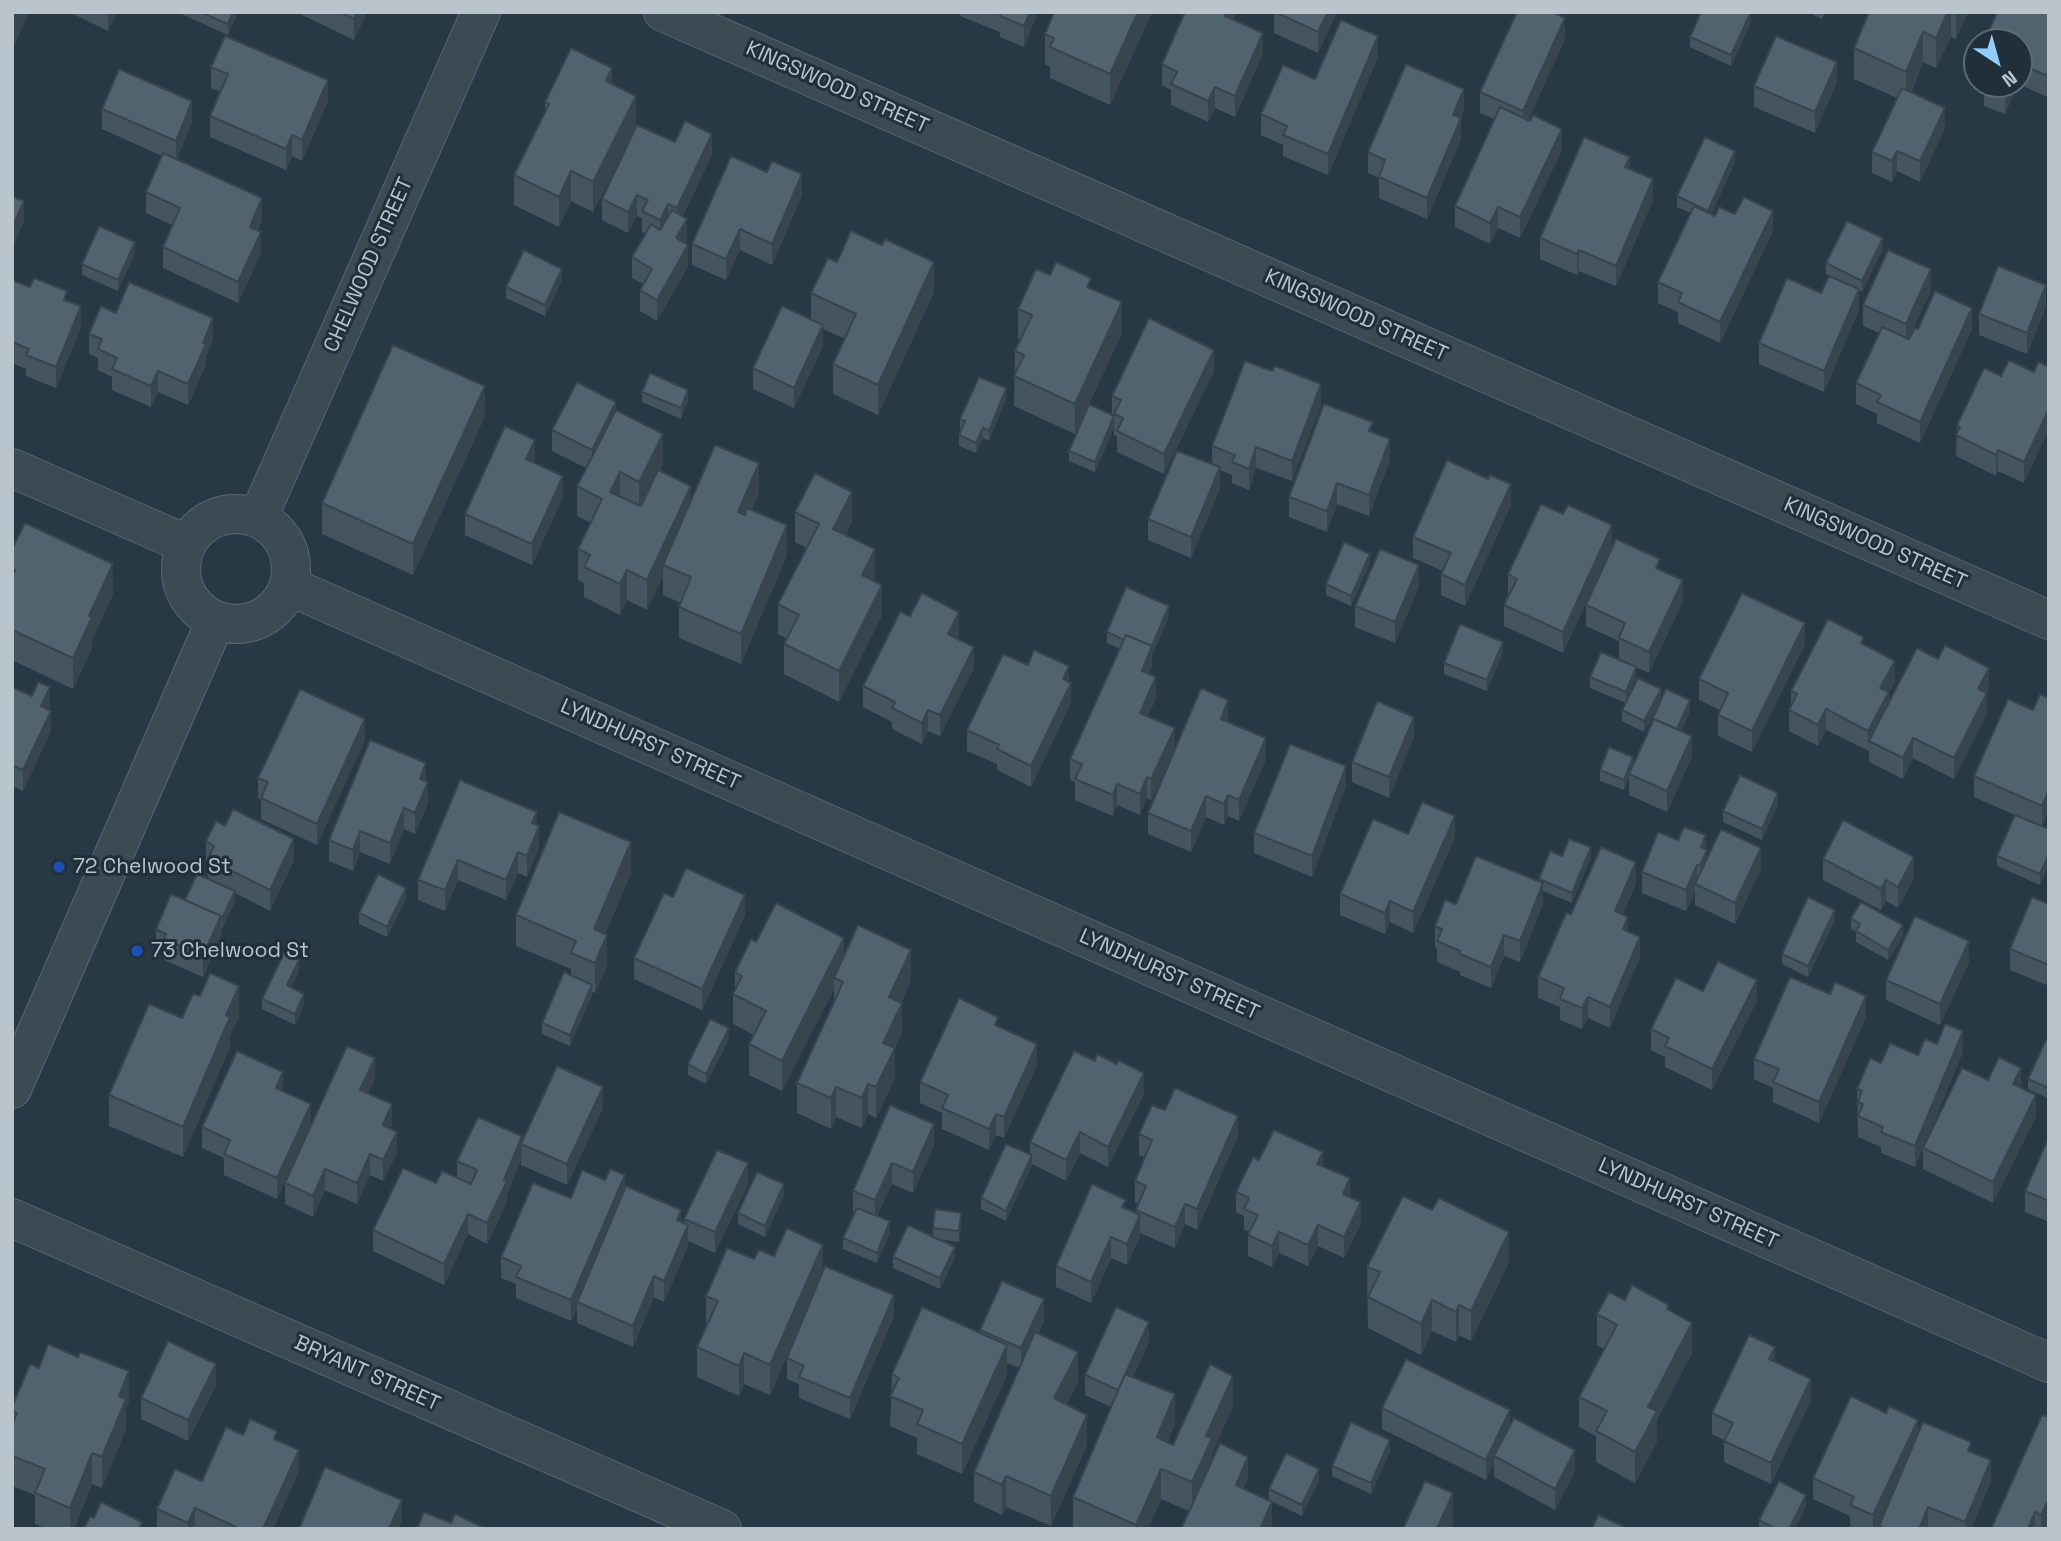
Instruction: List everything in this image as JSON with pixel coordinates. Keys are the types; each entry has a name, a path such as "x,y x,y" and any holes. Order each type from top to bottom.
{"street":[{"name":"CHELWOOD STREET","path":"258,518 481,12"},
{"name":"KINGSWOOD STREET","path":"663,12 2049,620"},
{"path":"12,468 186,544"},
{"path":"230,514 258,518 280,535 291,559 289,586 273,611 246,625 215,622 191,603 180,575 186,544 204,524 230,514"},
{"name":"LYNDHURST STREET","path":"289,586 2049,1363"},
{"path":"12,1089 215,622"},
{"name":"BRYANT STREET","path":"12,1218 722,1529"}],"building":[{"path":"200,12 233,12 228,24"},
{"path":"340,12 357,12 354,19"},
{"path":"1001,12 1030,12 1024,26 1000,16"},
{"path":"1054,12 1138,12 1110,74 1050,47 1054,38 1045,34"},
{"path":"1185,12 1227,12 1225,16 1263,33 1235,96 1215,87 1208,101 1171,84 1177,72 1162,64"},
{"path":"1275,12 1328,12 1318,32"},
{"path":"1517,12 1553,12 1565,18 1523,111 1480,92"},
{"path":"1701,12 1751,12 1731,55 1690,37"},
{"path":"1869,12 1948,12 1936,38 1923,32 1906,72 1854,48"},
{"path":"1997,12 2049,12 2048,76 2033,70 2033,28 1990,28"},
{"path":"1341,20 1378,36 1328,154 1283,135 1287,126 1261,114 1283,65 1315,79"},
{"path":"225,36 328,80 302,140 292,135 286,149 210,116 228,74 211,67"},
{"path":"1776,36 1837,62 1815,112 1754,86"},
{"path":"571,48 612,68 606,81 636,96 593,182 571,171 559,197 514,175 549,104 545,102"},
{"path":"1406,64 1464,89 1453,115 1461,118 1427,198 1379,177 1385,160 1368,152"},
{"path":"119,69 192,101 176,141 102,109"},
{"path":"1902,88 1945,108 1920,161 1897,151 1892,161 1872,152"},
{"path":"1500,107 1530,121 1533,115 1562,129 1520,217 1498,207 1490,223 1455,206"},
{"path":"685,121 712,134 677,208 668,204 660,220 642,211 648,200 637,195 628,212 602,199 637,125 675,142"},
{"path":"1584,137 1630,157 1625,167 1653,179 1616,266 1579,250 1577,254 1540,238"},
{"path":"1705,137 1735,151 1708,211 1677,196"},
{"path":"163,153 262,198 250,227 261,232 238,282 163,247 180,208 146,192"},
{"path":"731,156 767,172 772,161 802,174 772,244 740,229 726,259 692,244"},
{"path":"12,196 24,201 12,228"},
{"path":"1744,197 1773,211 1720,322 1678,302 1682,293 1658,282 1694,206 1715,216 1719,207 1735,214"},
{"path":"672,210 687,219 676,238 688,245 657,300 640,290 652,269 632,257 651,224 660,230"},
{"path":"1847,221 1883,238 1862,281 1826,263"},
{"path":"99,226 135,242 118,280 82,264"},
{"path":"851,231 882,245 885,239 934,262 878,385 833,364 856,314 811,293 828,258 837,262"},
{"path":"524,250 562,269 545,305 506,287"},
{"path":"1888,250 1931,269 1906,324 1863,305"},
{"path":"1056,262 1091,278 1087,287 1122,302 1075,404 1014,376 1024,355 1015,351 1032,315 1018,309 1036,269 1050,275"},
{"path":"1998,266 2046,285 2027,333 1979,314"},
{"path":"1829,276 1859,289 1824,371 1759,343 1787,278 1821,293"},
{"path":"34,278 67,291 64,300 81,306 56,367 26,355 29,349 12,342 12,280 30,287"},
{"path":"129,282 213,318 203,343 206,344 188,384 158,371 151,386 112,369 117,358 98,349 102,339 89,334 101,306 116,313"},
{"path":"1935,291 1972,308 1920,422 1877,402 1881,395 1856,383 1882,327 1909,339 1915,328 1918,329"},
{"path":"782,306 823,325 794,388 753,368"},
{"path":"1149,318 1214,350 1164,454 1117,431 1123,418 1114,414 1121,400 1112,396"},
{"path":"393,345 485,386 413,544 322,503"},
{"path":"2009,360 2034,372 2038,362 2049,367 2049,409 2024,462 1998,450 1996,455 1956,435 1960,427 1957,425 1984,368 2001,376"},
{"path":"1245,361 1272,371 1275,366 1321,384 1292,461 1256,447 1249,469 1232,462 1235,455 1212,446"},
{"path":"650,373 688,390 681,408 642,392"},
{"path":"979,377 1006,388 989,431 983,428 976,443 959,435 965,421 960,419"},
{"path":"577,382 616,402 592,450 552,430"},
{"path":"1089,404 1114,416 1095,462 1069,451"},
{"path":"1324,404 1373,422 1369,431 1390,439 1369,495 1337,483 1327,511 1289,497"},
{"path":"616,410 663,434 639,482 620,472 610,492 641,506 658,470 691,486 647,580 627,570 620,584 584,567 590,555 578,549 602,499 577,486"},
{"path":"505,426 535,440 526,459 563,476 532,544 465,514"},
{"path":"715,445 759,463 738,512 745,515 747,508 787,525 741,634 679,607 691,577 663,565"},
{"path":"1177,451 1220,467 1191,537 1148,519"},
{"path":"1447,460 1488,479 1490,475 1511,484 1465,585 1441,574 1451,553 1413,537"},
{"path":"815,473 852,492 833,529 875,549 862,575 882,585 839,671 784,644 799,615 778,604 819,524 795,512"},
{"path":"1541,504 1563,514 1568,505 1612,525 1563,632 1504,605 1517,579 1508,574"},
{"path":"25,523 113,564 73,658 12,630 12,576 15,570 12,569 12,549"},
{"path":"1616,539 1660,559 1656,568 1683,580 1649,652 1619,638 1625,623 1586,605"},
{"path":"1344,542 1370,554 1351,596 1326,584"},
{"path":"1380,549 1419,565 1395,622 1355,606"},
{"path":"1126,587 1169,606 1152,646 1126,635 1124,640 1107,632"},
{"path":"922,593 959,612 948,634 974,647 940,715 928,710 922,723 892,708 895,702 863,686 900,612 910,616"},
{"path":"1742,593 1805,623 1752,731 1718,715 1728,693 1699,679"},
{"path":"1828,619 1864,637 1861,643 1895,661 1880,688 1889,692 1868,731 1826,709 1818,725 1789,710 1797,694 1791,691"},
{"path":"1460,624 1503,642 1487,680 1444,663"},
{"path":"1126,635 1152,646 1142,671 1156,677 1140,713 1175,728 1151,779 1147,777 1140,794 1117,784 1113,795 1075,779 1082,764 1070,759"},
{"path":"1945,645 1989,668 1978,689 1987,693 1954,758 1913,738 1903,758 1869,741 1917,648 1938,659"},
{"path":"1034,650 1069,666 1063,679 1071,683 1031,766 997,749 999,745 967,730 1003,654 1028,665"},
{"path":"1601,652 1636,667 1626,692 1590,677"},
{"path":"1638,678 1661,689 1644,721 1622,710"},
{"path":"38,682 50,687 41,706 51,711 23,770 12,765 12,687 32,696"},
{"path":"1201,688 1228,700 1221,719 1266,738 1239,800 1228,795 1224,804 1206,796 1191,831 1148,813"},
{"path":"300,689 365,719 317,824 261,798 268,782 258,778"},
{"path":"1666,689 1690,700 1677,729 1654,719 1651,722"},
{"path":"2040,694 2049,697 2049,790 2042,806 1974,776 2008,699 2033,710"},
{"path":"1377,701 1414,717 1389,777 1352,762"},
{"path":"1654,719 1692,736 1667,791 1629,774"},
{"path":"370,740 426,763 420,779 428,782 415,813 404,808 390,843 360,831 353,850 329,840"},
{"path":"1290,744 1346,766 1312,856 1254,833"},
{"path":"1609,747 1633,757 1624,780 1600,770"},
{"path":"1740,775 1778,793 1762,829 1723,811"},
{"path":"460,780 537,812 532,823 539,826 527,856 518,852 506,880 458,860 445,890 418,880"},
{"path":"1422,802 1455,816 1413,912 1390,901 1385,913 1340,894 1373,819 1408,834"},
{"path":"233,809 294,839 270,890 208,859 214,846 206,841 216,821 225,826"},
{"path":"559,812 631,842 594,929 607,935 595,963 571,953 576,941 516,915"},
{"path":"2015,815 2049,829 2049,854 2040,874 1997,856"},
{"path":"1843,820 1914,857 1898,887 1886,880 1881,889 1823,859"},
{"path":"1684,827 1706,835 1701,847 1707,850 1686,890 1642,872 1658,832 1678,840"},
{"path":"1721,829 1761,848 1735,903 1695,884"},
{"path":"1569,839 1591,847 1572,893 1539,879 1550,851 1562,856"},
{"path":"1601,847 1636,862 1615,911 1628,917 1623,929 1640,937 1610,1007 1588,997 1582,1008 1560,999 1564,988 1538,977 1566,913 1571,914"},
{"path":"1476,856 1543,883 1520,941 1504,935 1491,967 1437,941 1442,929 1435,926 1445,900 1456,904"},
{"path":"686,868 745,895 702,989 634,958 664,893 673,897"},
{"path":"197,874 235,891 222,919 221,916 185,900"},
{"path":"378,874 406,888 387,927 359,913"},
{"path":"171,894 221,916 203,956 164,939 166,934 156,929"},
{"path":"1808,897 1835,910 1808,966 1782,954"},
{"path":"2032,897 2049,904 2049,965 2010,949"},
{"path":"1861,902 1903,925 1888,950 1856,931 1860,924 1851,918"},
{"path":"776,903 844,938 782,1061 749,1044 766,1011 733,994 742,976 735,972 751,939 756,942"},
{"path":"1915,916 1969,941 1940,1004 1886,980"},
{"path":"858,925 911,950 889,997 902,1003 883,1043 895,1048 876,1087 868,1084 862,1098 836,1087 831,1098 797,1083 843,982 834,978"},
{"path":"284,953 299,960 287,985 304,994 295,1014 262,999"},
{"path":"1718,961 1757,980 1712,1069 1665,1046 1669,1038 1651,1029 1676,978 1703,991"},
{"path":"564,972 592,985 570,1035 542,1023"},
{"path":"210,973 239,986 226,1015 230,1017 183,1127 109,1095 149,1004 182,1018 193,994 200,996"},
{"path":"1790,977 1830,994 1835,982 1866,996 1819,1102 1773,1082 1779,1069 1754,1059"},
{"path":"959,998 998,1017 995,1025 1037,1044 1004,1117 996,1114 989,1129 942,1108 948,1095 920,1082"},
{"path":"710,1019 729,1028 706,1074 688,1064"},
{"path":"1945,1024 1963,1031 1915,1146 1881,1132 1883,1127 1858,1116 1863,1104 1858,1102 1862,1091 1857,1089 1870,1058 1881,1063 1890,1043 1918,1055 1925,1039 1937,1044"},
{"path":"2046,1040 2049,1042 2049,1088 2028,1079"},
{"path":"347,1046 375,1058 360,1090 392,1104 383,1125 397,1132 383,1160 370,1154 357,1183 325,1169 313,1196 285,1183"},
{"path":"237,1051 283,1072 276,1088 311,1104 277,1178 224,1154 230,1140 202,1127"},
{"path":"1074,1051 1095,1061 1097,1054 1117,1064 1118,1060 1144,1073 1108,1147 1080,1132 1066,1160 1030,1142"},
{"path":"1999,1057 2021,1068 2013,1084 2036,1095 1993,1182 1923,1148 1962,1068 1988,1080"},
{"path":"557,1066 603,1087 567,1164 521,1144"},
{"path":"1175,1088 1238,1116 1197,1209 1185,1204 1175,1227 1136,1210 1146,1186 1135,1181 1152,1140 1139,1134 1152,1105 1165,1110"},
{"path":"890,1105 934,1124 913,1172 892,1163 875,1200 853,1191"},
{"path":"478,1117 522,1136 504,1180 507,1181 487,1223 468,1214 444,1264 373,1230 403,1168 436,1183 442,1171 471,1184 477,1170 457,1161"},
{"path":"1274,1130 1323,1152 1317,1164 1350,1178 1343,1194 1361,1202 1344,1237 1318,1225 1308,1245 1279,1232 1272,1246 1248,1235 1258,1215 1244,1209 1249,1198 1236,1192 1253,1157 1259,1160"},
{"path":"2049,1137 2049,1201 2025,1191"},
{"path":"1006,1144 1032,1155 1006,1211 981,1198"},
{"path":"717,1150 748,1163 715,1232 684,1219"},
{"path":"610,1169 625,1175 571,1300 516,1277 521,1266 501,1257 533,1183 571,1198 582,1170 605,1180"},
{"path":"757,1172 784,1184 765,1226 738,1213"},
{"path":"1092,1184 1126,1200 1122,1207 1140,1215 1127,1244 1111,1237 1091,1282 1056,1266"},
{"path":"626,1186 681,1210 677,1220 688,1225 664,1281 654,1276 633,1326 577,1302"},
{"path":"1403,1196 1432,1210 1439,1198 1509,1232 1471,1311 1459,1305 1456,1312 1432,1300 1421,1324 1368,1297 1380,1272 1367,1267"},
{"path":"857,1208 890,1221 877,1253 843,1238"},
{"path":"935,1209 961,1213 959,1231 933,1228"},
{"path":"908,1225 955,1247 940,1278 893,1257"},
{"path":"787,1228 823,1245 770,1365 744,1353 739,1366 697,1347 718,1301 706,1296 727,1248 754,1259 759,1250 774,1256"},
{"path":"825,1266 894,1295 850,1398 799,1377 804,1366 787,1358"},
{"path":"1002,1281 1044,1299 1021,1348 980,1330"},
{"path":"1632,1285 1669,1305 1667,1309 1692,1323 1648,1407 1657,1411 1635,1452 1596,1431 1607,1411 1579,1397 1617,1325 1597,1314 1609,1292 1625,1300"},
{"path":"922,1307 1007,1345 962,1444 917,1424 923,1410 890,1396 899,1378 892,1374"},
{"path":"1116,1307 1149,1322 1118,1390 1085,1375"},
{"path":"1035,1332 1078,1352 1054,1398 1087,1415 1051,1496 1006,1476 1002,1485 974,1472"},
{"path":"1749,1335 1775,1347 1769,1359 1811,1379 1771,1463 1724,1441 1733,1423 1712,1413"},
{"path":"168,1341 216,1364 188,1420 141,1398"},
{"path":"48,1344 78,1357 80,1352 129,1371 119,1396 126,1399 102,1457 92,1453 70,1508 35,1493 45,1469 12,1456 12,1426 17,1413 12,1411 12,1407 30,1364 39,1368"},
{"path":"1406,1359 1510,1410 1486,1460 1382,1408"},
{"path":"1210,1364 1233,1376 1206,1436 1212,1438 1192,1482 1161,1469 1136,1525 1073,1497 1125,1374 1175,1394 1157,1437 1173,1445"},
{"path":"1851,1396 1886,1413 1889,1406 1918,1420 1873,1515 1850,1505 1854,1497 1813,1478"},
{"path":"2042,1415 2049,1417 2049,1499 2041,1515 2035,1512 2028,1529 1991,1529"},
{"path":"1514,1418 1575,1450 1555,1489 1494,1456"},
{"path":"250,1419 277,1431 274,1439 299,1450 263,1529 240,1529 195,1508 188,1523 157,1509 175,1469 202,1481 226,1427 243,1435"},
{"path":"1351,1422 1390,1440 1371,1483 1332,1466"},
{"path":"1923,1422 1971,1442 1968,1451 1991,1460 1965,1522 1928,1507 1919,1529 1886,1529 1879,1526"},
{"path":"1220,1443 1248,1457 1236,1485 1272,1502 1260,1529 1181,1529"},
{"path":"1286,1453 1319,1469 1302,1505 1269,1489"},
{"path":"325,1467 402,1500 389,1529 299,1529"},
{"path":"1425,1481 1453,1493 1437,1529 1403,1529"},
{"path":"1779,1481 1806,1495 1789,1529 1776,1529 1759,1520"},
{"path":"101,1502 142,1522 139,1529 84,1529 90,1516 94,1518"},
{"path":"424,1512 451,1523 455,1514 487,1529 417,1529"},
{"path":"1598,1515 1629,1529 1592,1529"}],"place":[{"name":"72 Chelwood St","path":"59,867"},
{"name":"73 Chelwood St","path":"137,951"}]}
